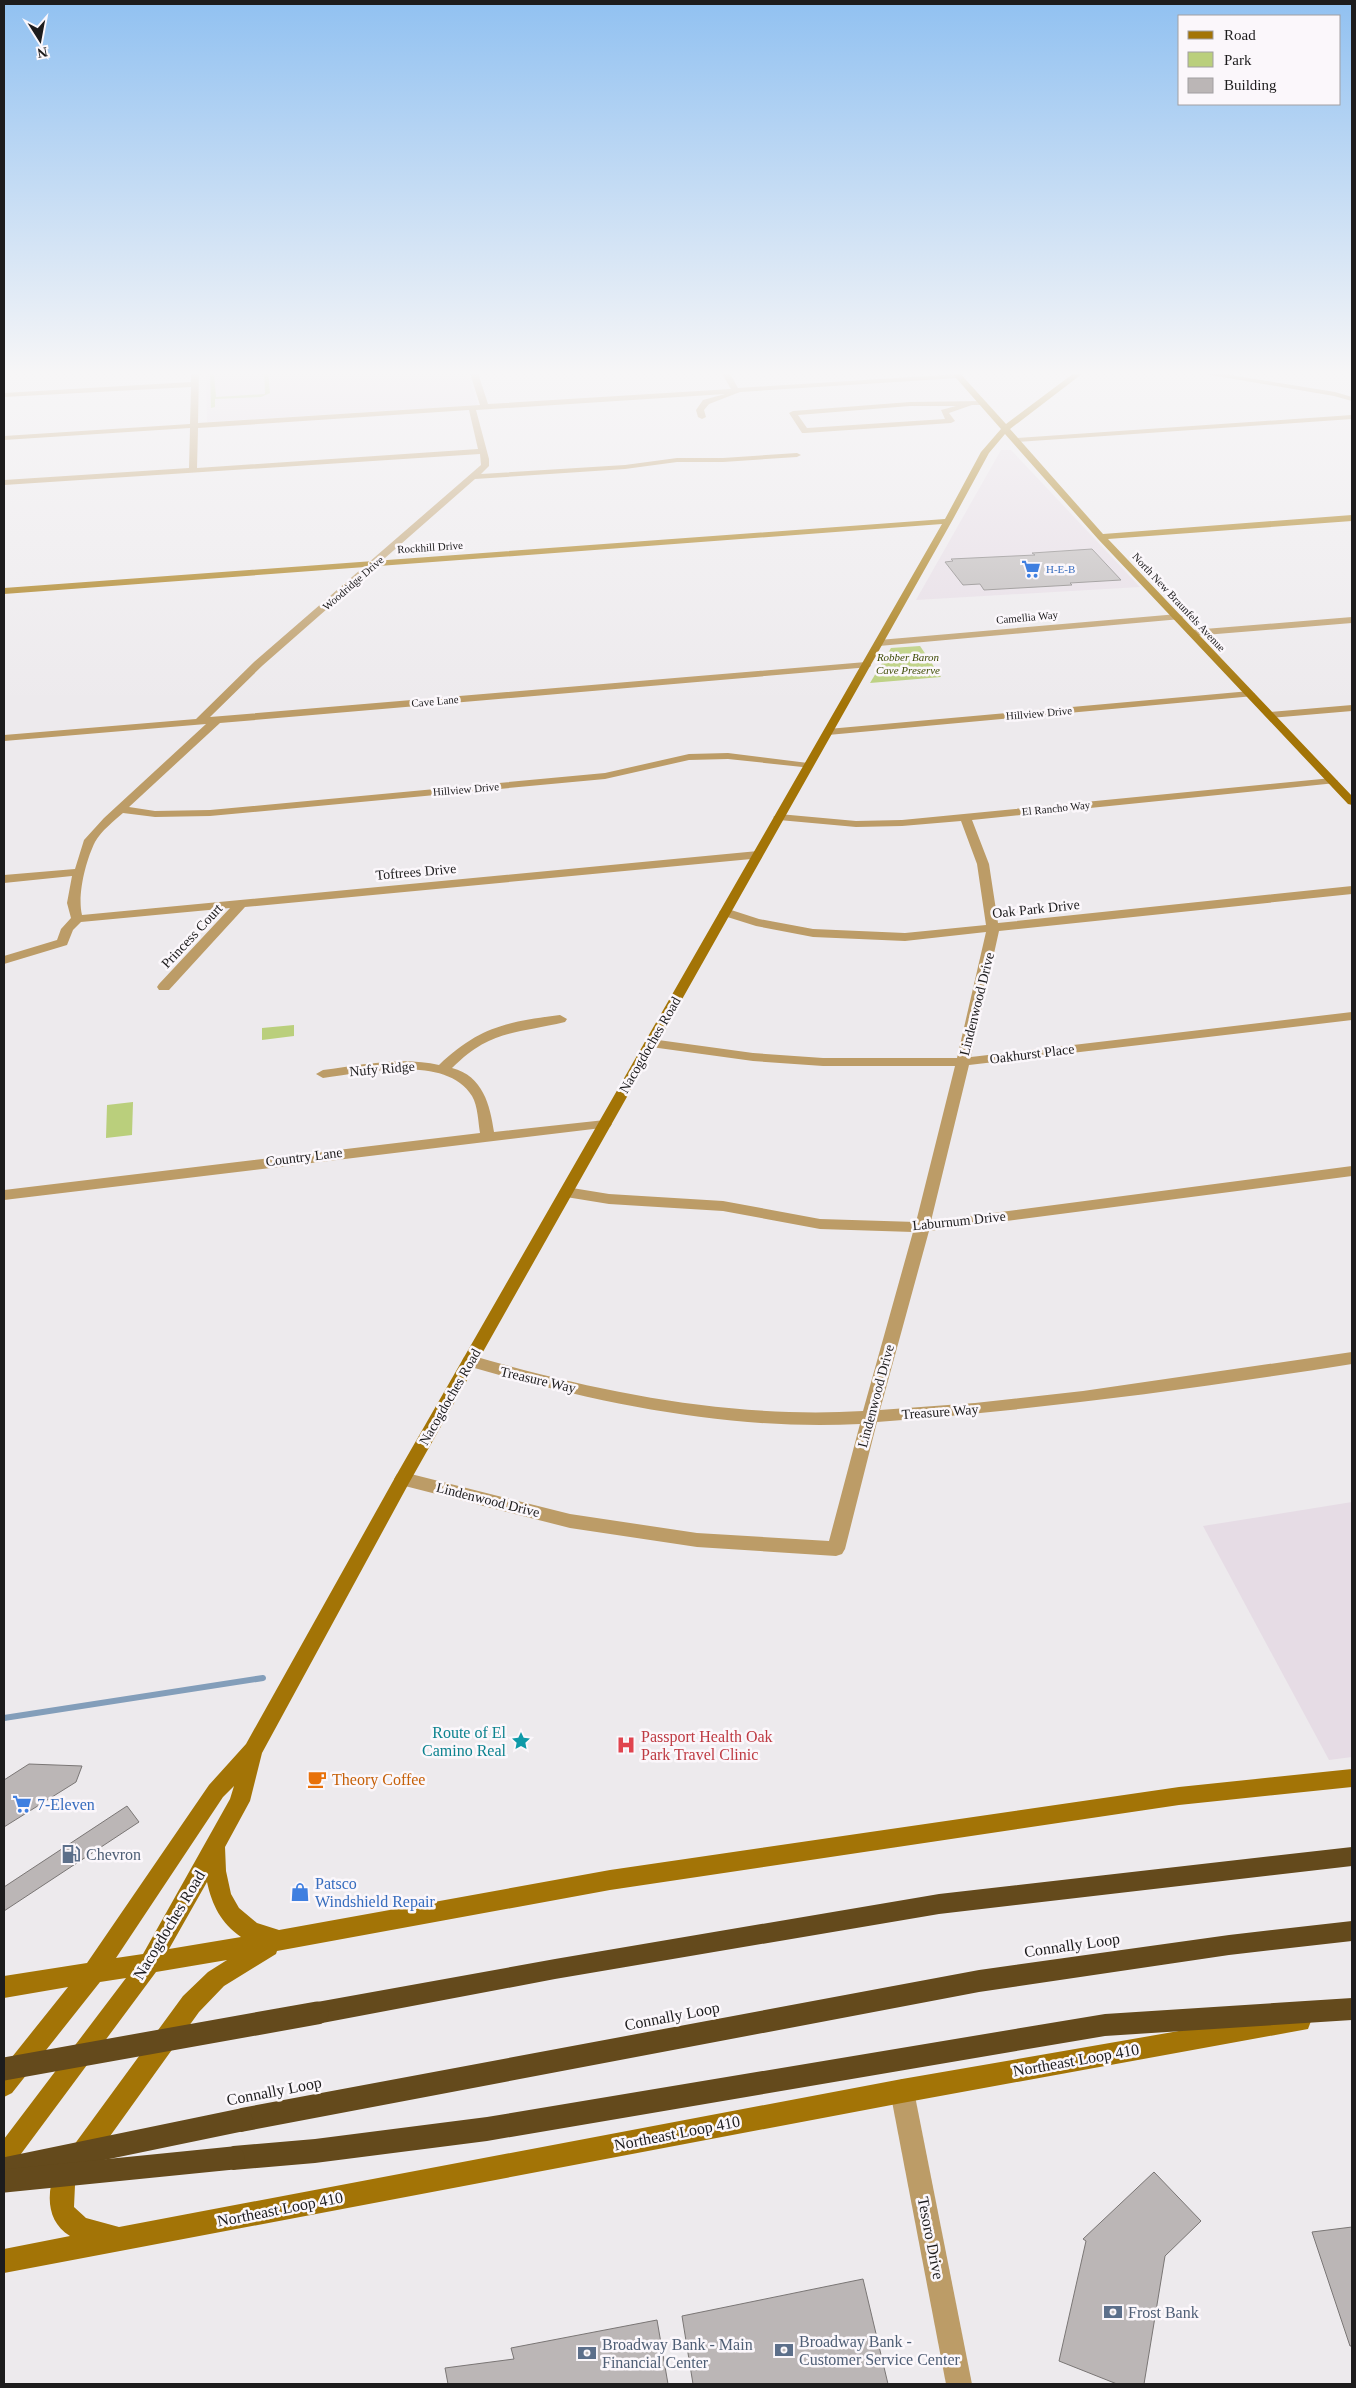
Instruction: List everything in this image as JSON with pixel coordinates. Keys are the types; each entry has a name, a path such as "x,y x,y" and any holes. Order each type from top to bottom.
{"highway":[{"path":"4,2069 565,1967 939,1904 1352,1856"},
{"name":"Connally Loop","path":"4,2169 241,2120 979,1981 1229,1945 1352,1931"},
{"path":"4,2181 316,2151 487,2129 1105,2025 1352,2011"}],"main road":[{"name":"Nacogdoches Road","path":"4,2085 94,1972 216,1791 253,1750 470,1361 969,481"},
{"name":"North New Braunfels Avenue","path":"1053,481 1101,537 1352,802"},
{"path":"1101,537 1352,518"},
{"name":"Rockhill Drive","path":"4,591 948,520"},
{"name":"Nacogdoches Road","path":"4,2158 150,1963 240,1801 253,1750"},
{"path":"4,1987 150,1963 610,1880 1179,1796 1352,1778"},
{"path":"215,1846 214,1871 218,1889 233,1917 248,1929 280,1940"},
{"path":"124,2239 85,2232 71,2225 62,2212 60,2196 64,2180 191,2004 216,1979 280,1940"},
{"name":"Northeast Loop 410","path":"10,2262 902,2091 1352,2011"}],"street":[{"path":"4,483 29,481"},
{"name":"Woodridge Drive","path":"200,721 258,664 377,563 467,481"},
{"name":"Camellia Way","path":"879,643 1178,617"},
{"path":"1192,633 1352,620"},
{"name":"Cave Lane","path":"4,738 866,665"},
{"name":"Hillview Drive","path":"828,732 1250,694"},
{"path":"1270,715 1352,708"},
{"path":"4,960 63,942 68,930 77,919 73,903 79,872 90,840 108,820 218,719"},
{"name":"Hillview Drive","path":"122,809 155,814 210,814 605,776 671,760 709,755 808,766"},
{"name":"El Rancho Way","path":"779,817 856,824 902,823 1332,781"},
{"name":"Lindenwood Drive","path":"403,1480 570,1521 697,1540 836,1549 922,1227 991,946 993,929 983,864 964,818"},
{"name":"Toftrees Drive","path":"77,919 758,855"},
{"path":"4,879 79,872"},
{"name":"Oak Park Drive","path":"725,912 784,928 844,936 905,936 993,929 1352,890"},
{"name":"Princess Court","path":"164,987 241,904"},
{"name":"Oakhurst Place","path":"651,1043 753,1057 823,1062 963,1062 1352,1016"},
{"path":"442,1070 464,1048 500,1030 526,1023 560,1020"},
{"name":"Nufy Ridge","path":"323,1074 422,1065 442,1070 472,1085 480,1097 488,1138"},
{"name":"Country Lane","path":"4,1195 316,1156 605,1124"},
{"name":"Laburnum Drive","path":"566,1192 609,1200 723,1206 820,1224 922,1227 1352,1171"},
{"name":"Treasure Way","path":"470,1361 505,1373 612,1397 725,1412 811,1418 1020,1406 1352,1358"},
{"name":"Tesoro Drive","path":"902,2091 959,2384"}],"shaded area":[{"path":"983,481 1041,481 1140,587 916,600"},
{"path":"1352,1502 1352,1757 1329,1760 1203,1526"}],"green space":[{"name":"Robber Baron Cave Preserve","path":"920,646 941,677 870,683 891,648"},
{"path":"294,1025 294,1036 262,1040 262,1028"},
{"path":"133,1102 132,1135 106,1138 107,1105"}],"building":[{"name":"H-E-B","path":"1092,549 1121,580 984,590 980,584 963,585 945,562 953,561 951,559 1035,555 1032,553"},
{"name":"7-Eleven","path":"29,1764 82,1766 76,1782 4,1827 4,1780"},
{"name":"Chevron","path":"127,1806 139,1822 4,1911 4,1887"},
{"name":"Frost Bank","path":"1154,2172 1201,2221 1165,2256 1144,2384 1117,2384 1059,2361 1086,2241 1083,2239"},
{"path":"1352,2227 1352,2346 1350,2346 1312,2232"},
{"name":"Broadway Bank - Customer Service Center","path":"863,2279 888,2384 693,2384 682,2316"},
{"name":"Broadway Bank - Main Financial Center","path":"657,2320 668,2384 448,2384 445,2368 514,2359 511,2348"}],"waterway":[{"path":"4,1718 263,1678"}],"place":[{"name":"H-E-B","path":"1031,569"},
{"name":"Route of El Camino Real","path":"521,1741"},
{"name":"Passport Health Oak Park Travel Clinic","path":"626,1745"},
{"name":"Theory Coffee","path":"317,1779"},
{"name":"7-Eleven","path":"22,1804"},
{"name":"Chevron","path":"71,1854"},
{"name":"Patsco Windshield Repair","path":"300,1892"},
{"name":"Frost Bank","path":"1113,2312"},
{"name":"Broadway Bank - Customer Service Center","path":"784,2350"},
{"name":"Broadway Bank - Main Financial Center","path":"587,2353"}]}
